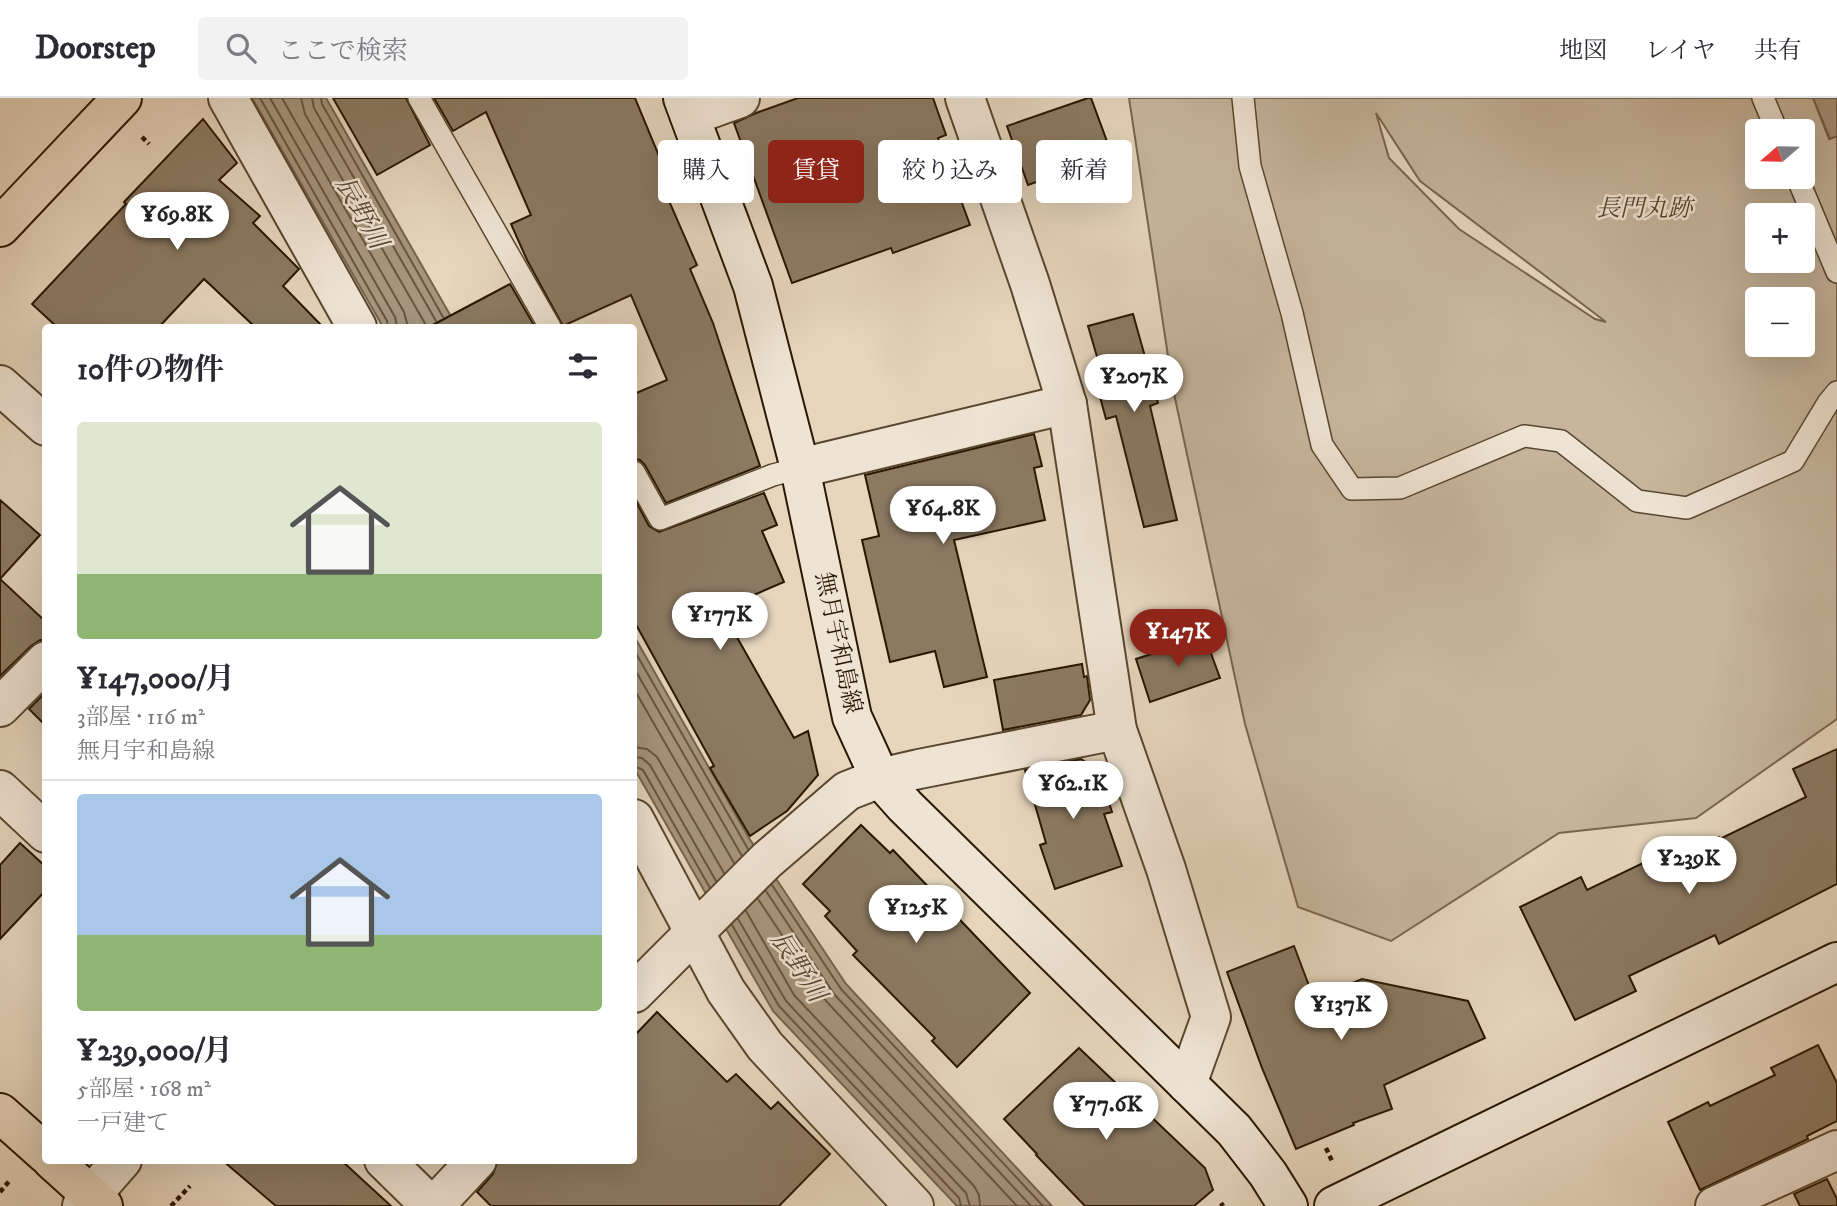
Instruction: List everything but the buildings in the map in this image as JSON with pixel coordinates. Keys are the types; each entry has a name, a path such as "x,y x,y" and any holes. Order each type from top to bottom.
{"highway":[{"path":"0,227 122,98"},
{"path":"0,1113 42,1150"},
{"path":"56,1164 92,1202"}],"street":[{"path":"228,98 355,324"},
{"path":"687,107 740,98"},
{"path":"965,98 1030,284 1067,404 1117,730 1166,869 1211,1017 1187,1084"},
{"name":"無月宇和島線","path":"687,107 753,286 800,468 852,717 880,778 905,806 1234,1130 1268,1174 1288,1206"},
{"path":"0,386 42,423"},
{"path":"800,468 1067,404"},
{"path":"0,707 42,666"},
{"path":"637,990 767,860 847,791 880,778 1117,730"},
{"path":"0,790 42,829"},
{"path":"637,824 703,924 726,991 765,1046 904,1203"},
{"path":"1334,1206 1837,962"},
{"path":"1715,1206 1768,1195 1837,1150"},
{"path":"92,1202 119,1164"},
{"path":"388,1164 432,1206 473,1164"}],"lane":[{"path":"419,98 548,324"},
{"path":"1243,98 1250,166 1292,313 1322,444 1352,488 1400,488 1524,436 1561,441 1637,501 1687,508 1793,461 1837,392"},
{"path":"1763,98 1772,119"},
{"path":"1802,189 1837,272"},
{"path":"637,477 660,519 773,475 800,468"}],"path":[{"path":"171,1206 190,1186"}],"green space":[{"name":"長門丸跡","path":"1129,98 1813,98 1829,139 1837,136 1837,719 1696,818 1559,833 1391,941 1298,907 1245,724 1173,389","holes":["1376,113 1420,181 1606,322 1595,319 1459,229 1389,158"]}],"water":[{"name":"辰野川","path":"252,98 326,98 455,324 381,324"},
{"path":"1813,98 1837,98 1837,136 1830,139"},
{"name":"辰野川","path":"637,641 749,838 846,984 1052,1206 957,1206 773,1011 637,773"}]}
